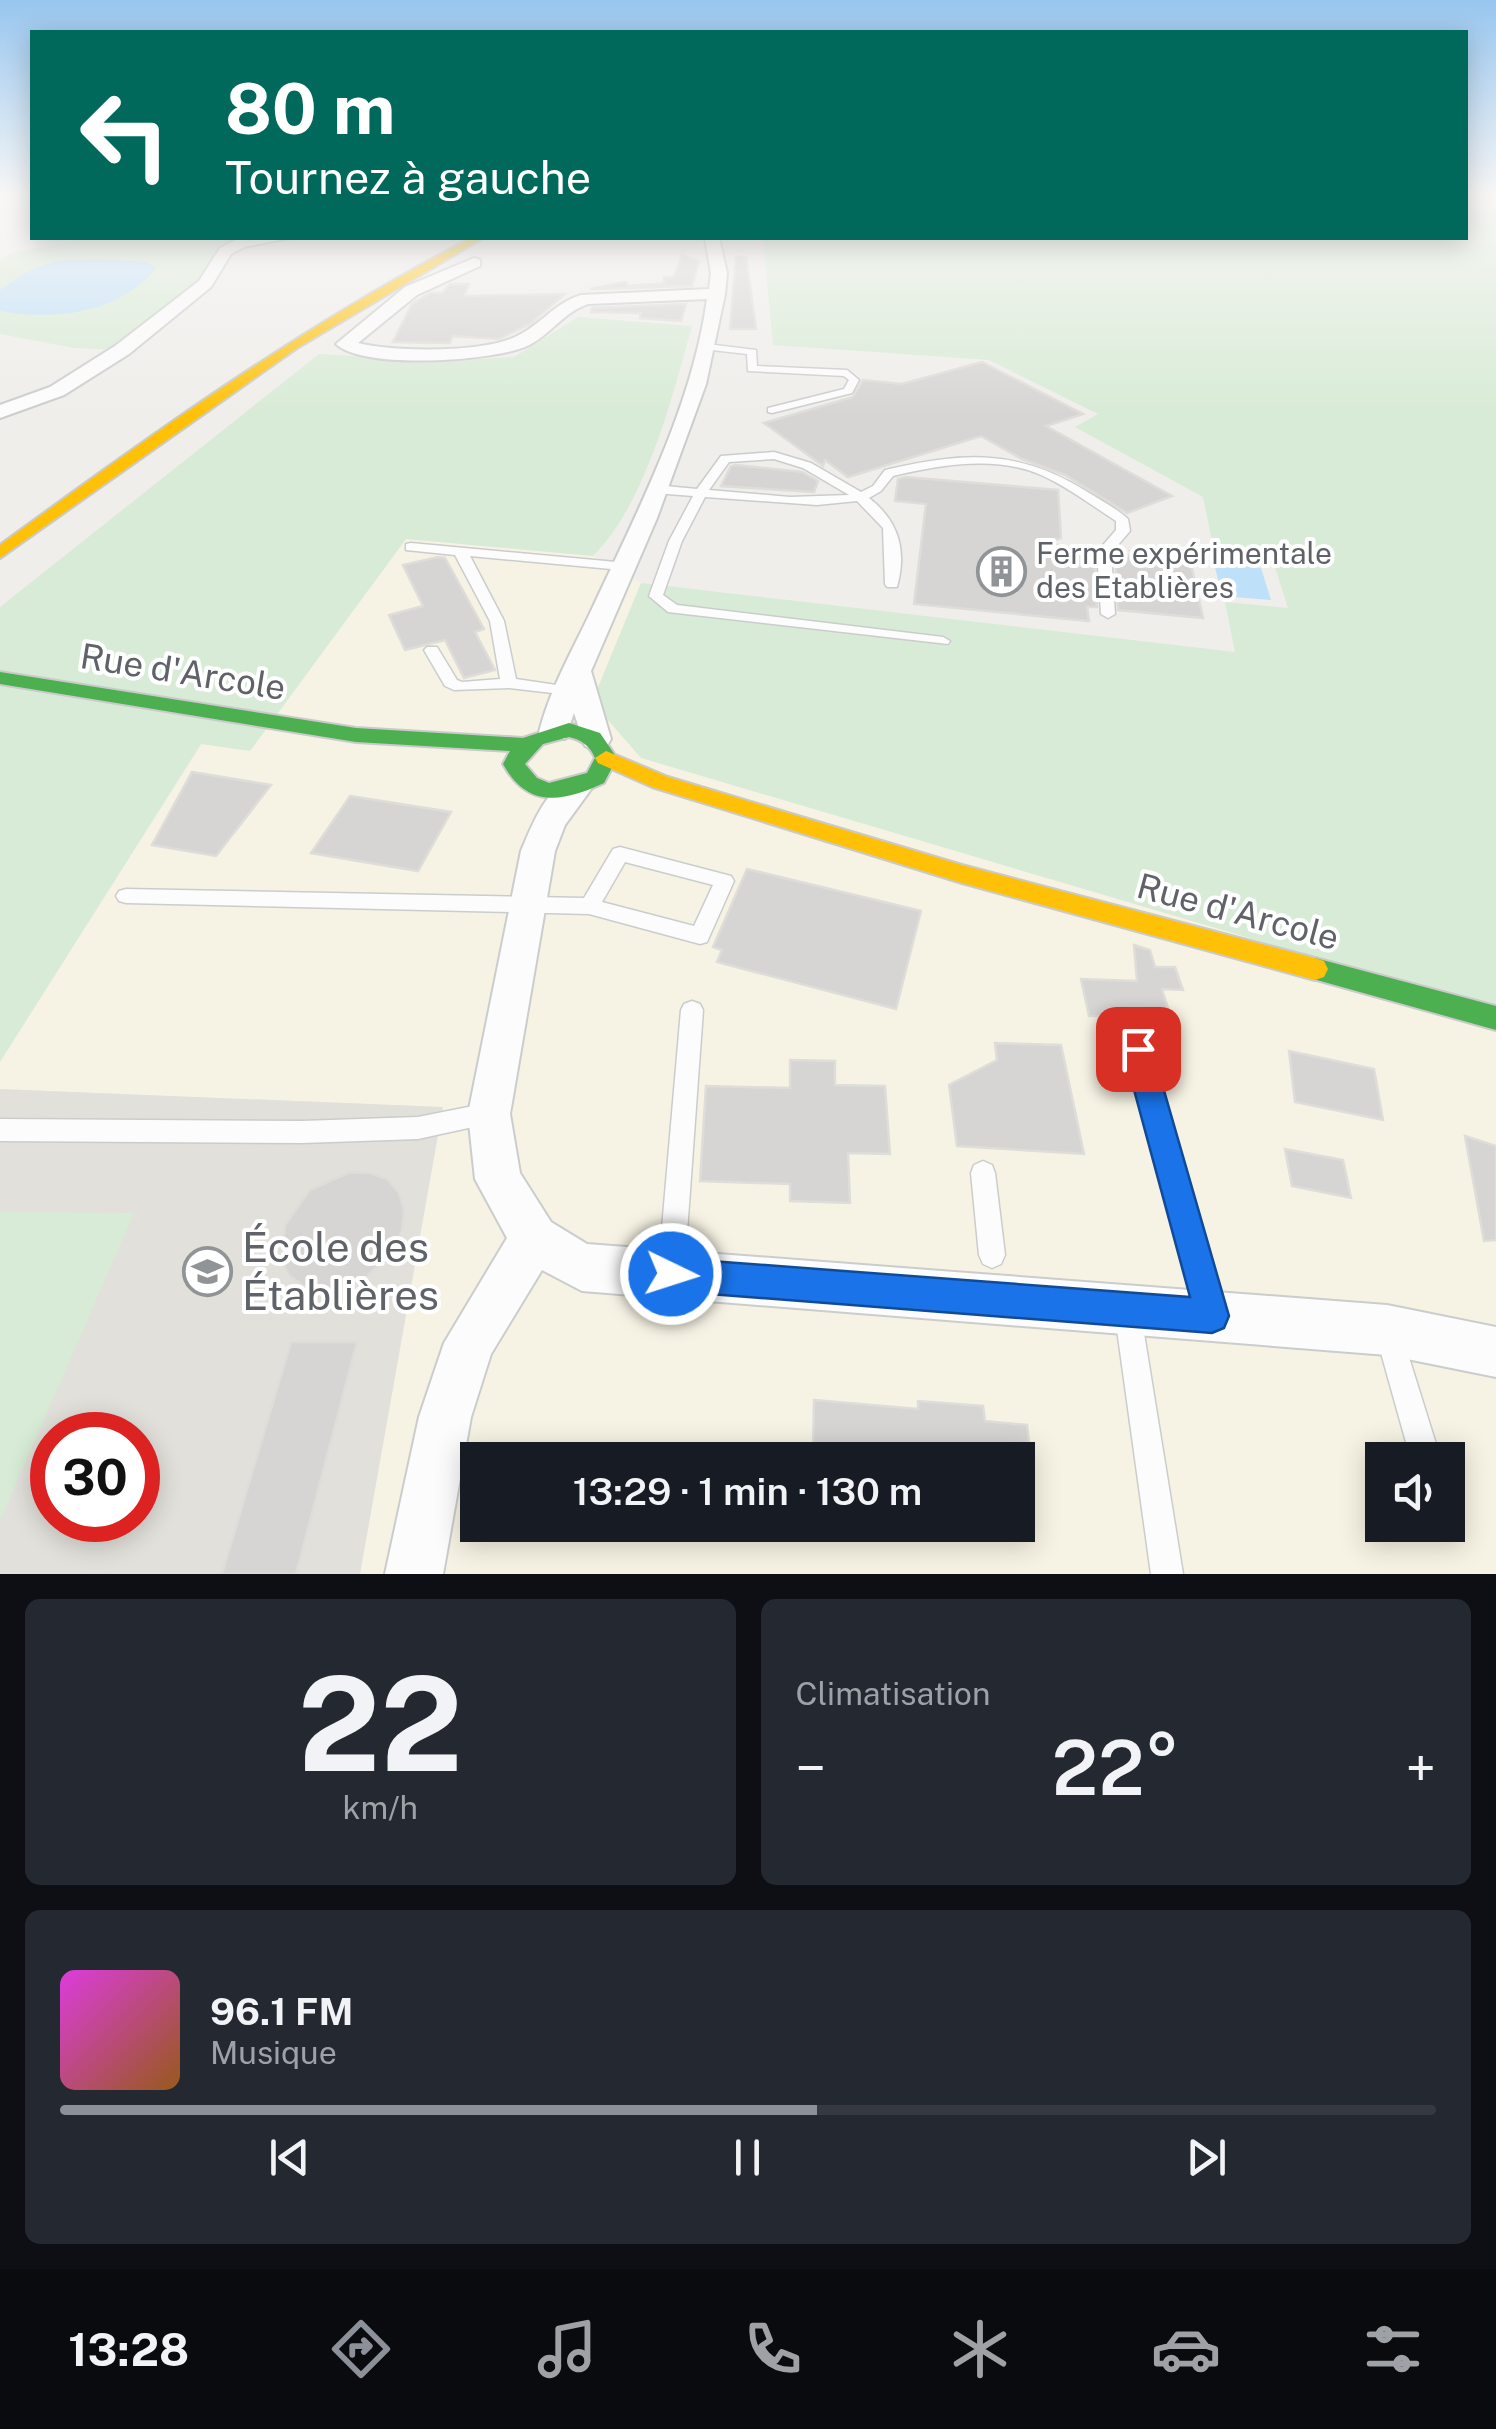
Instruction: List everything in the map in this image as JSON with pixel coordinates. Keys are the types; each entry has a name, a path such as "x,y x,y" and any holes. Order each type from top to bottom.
{"main road":[{"path":"0,527 292,327 393,268"},
{"path":"0,553 321,325 418,268"},
{"name":"Rue d'Arcole","path":"0,678 356,734 525,745"},
{"path":"569,730 601,748 596,778 580,787 546,791 519,778 517,754 525,745 554,732 569,730"},
{"name":"Rue d'Arcole","path":"356,734 414,753 469,760 519,778"},
{"name":"Rue d'Arcole","path":"601,748 660,782 962,874 1496,1018"},
{"name":"Rue d'Arcole","path":"580,787 625,794 808,846 962,874"}],"street":[{"path":"0,412 57,392 122,350 205,284 214,268"},
{"path":"464,268 411,292 345,344 354,352 424,354 516,344 548,325 560,308 585,300 718,294"},
{"path":"554,732 571,681 686,421 718,294 716,268"},
{"path":"571,681 601,748"},
{"path":"519,778 538,851"},
{"path":"580,787 550,821 538,851 488,1114 498,1179 534,1239 582,1268 1387,1330 1496,1352"},
{"path":"414,1574 445,1417 469,1343 534,1239"}],"lane":[{"path":"707,347 752,352 752,369 848,372 854,380 848,391 772,410"},
{"path":"892,584 890,526 877,507 857,498 807,463 780,456 725,459 700,491 663,570 656,596 673,609 943,641"},
{"path":"655,489 827,501 857,498 878,490 889,473 916,466 1001,462 1041,471 1122,518 1122,531 1104,552 1108,614"},
{"path":"411,547 622,566"},
{"path":"460,551 497,622 509,682"},
{"path":"432,650 451,683 460,687 571,681"},
{"path":"126,896 589,906 700,936 724,881 620,854 589,906"},
{"path":"671,1274 692,1010"},
{"path":"1130,1022 1212,1316"},
{"path":"0,1130 340,1131 418,1128 488,1114"},
{"path":"984,1173 992,1255"},
{"path":"1128,1310 1167,1574"},
{"path":"1387,1330 1421,1442"}],"shaded area":[{"path":"406,539 593,556 641,583 592,702 1496,1011 1496,1574 360,1574 443,1107 0,1089 0,1062 202,744 251,750"},
{"name":"École des Établières","path":"0,1089 443,1107 360,1574 0,1574"}],"green space":[{"path":"0,268 210,268 122,350 74,348 0,334"},
{"path":"766,268 1496,268 1496,1011 641,758 592,702 641,583 1235,652 1225,602 1288,608 1274,564 1216,560 1203,497 1075,427 1098,414 989,360 773,345"},
{"path":"578,317 692,326 655,448 612,534 593,556 406,539 250,751 201,744 0,1062 0,607 319,354 443,361 514,357"},
{"path":"0,1212 134,1213 47,1412 30,1412 30,1451 0,1520"}],"water":[{"path":"36,268 156,268 124,296 84,310 42,315 0,311 0,290"},
{"path":"1214,563 1261,568 1271,600 1222,596"}],"building":[{"path":"677,268 697,268 692,286 590,289 626,282 628,286 664,283 664,277 674,277"},
{"path":"735,268 748,268 756,329 730,329"},
{"path":"450,284 469,284 464,296 565,294 530,324 499,339 452,336 450,343 393,342 412,304 430,293 442,293"},
{"path":"686,304 681,321 640,318 641,313 591,312 592,308"},
{"path":"982,362 1083,414 1046,426 1172,496 1127,513 1065,475 1022,459 981,436 848,477 825,460 823,466 764,423 853,397 863,380 902,384"},
{"path":"731,466 802,472 818,481 814,492 721,486"},
{"name":"Ferme expérimentale des Etablières","path":"898,479 1058,490 1061,538 1048,543 1094,552 1097,607 1087,607 1089,621 914,604 926,504 895,501"},
{"path":"1130,551 1190,560 1203,618 1118,610 1115,554 1131,555"},
{"path":"445,558 484,629 475,632 495,670 464,678 445,640 405,650 389,615 423,606 403,565"},
{"path":"192,772 271,785 216,856 152,845"},
{"path":"350,796 451,812 418,871 311,853"},
{"path":"747,869 921,911 896,1009 717,962 722,950 713,947"},
{"path":"1134,945 1150,950 1155,967 1175,967 1183,990 1162,989 1176,1035 1153,1035 1147,1017 1131,1009 1117,1016 1089,1016 1081,979 1137,981"},
{"path":"995,1043 1061,1045 1084,1154 957,1146 949,1085 997,1060"},
{"path":"1289,1051 1374,1069 1383,1120 1295,1102"},
{"path":"790,1060 835,1061 835,1085 885,1086 890,1154 848,1153 850,1203 790,1201 790,1184 700,1181 706,1086 790,1088"},
{"path":"1465,1136 1496,1146 1496,1240 1484,1241"},
{"path":"1285,1149 1343,1160 1351,1198 1292,1186"},
{"path":"350,1172 387,1179 399,1193 404,1210 394,1251 362,1281 322,1291 304,1286 290,1276 282,1262 285,1225 310,1190"},
{"path":"291,1342 357,1342 296,1574 222,1574"},
{"path":"814,1400 918,1409 918,1401 983,1406 985,1421 1027,1425 1029,1442 813,1442"}],"traffic: fast":[{"path":"0,678 356,735 525,745"},
{"path":"569,730 592,738 603,751 606,758 596,778 561,790 539,789 529,784 514,764 523,749 536,739 569,730"},
{"path":"1315,969 1496,1018"}],"traffic: slow":[{"path":"0,553 292,346 421,268"},
{"path":"606,758 660,782 962,874 1315,969"}],"place":[{"name":"Ferme expérimentale des Etablières","path":"1001,571"},
{"name":"École des Établières","path":"207,1271"}],"route":[{"path":"671,1274 1212,1316 1202,1268 1138,1049"}]}
